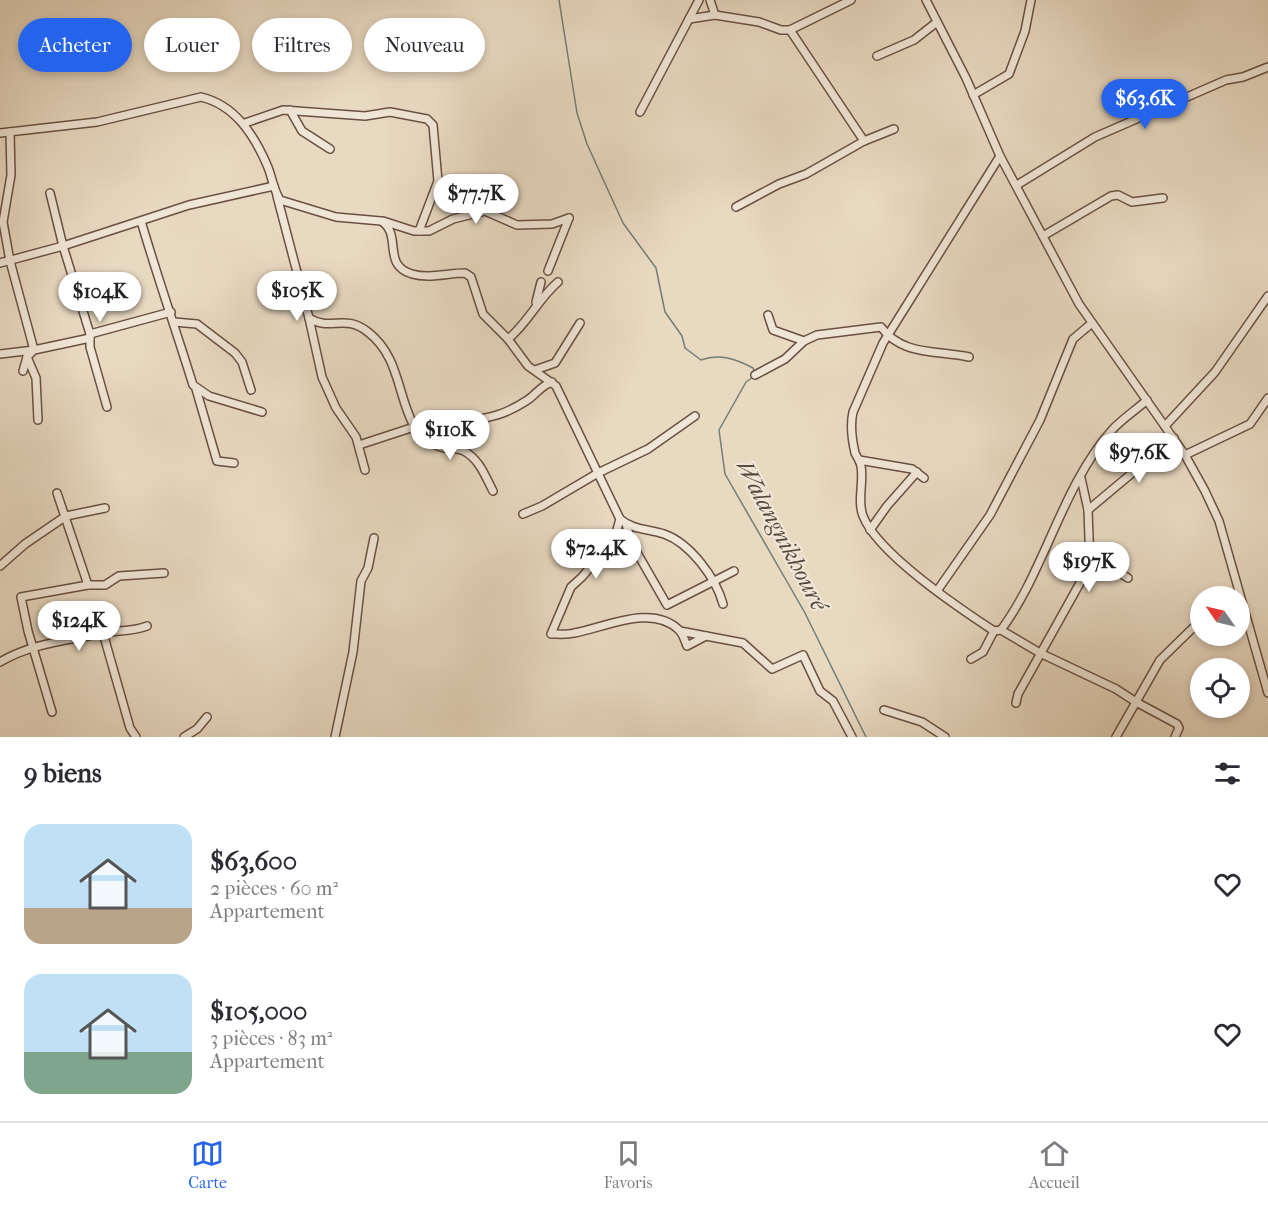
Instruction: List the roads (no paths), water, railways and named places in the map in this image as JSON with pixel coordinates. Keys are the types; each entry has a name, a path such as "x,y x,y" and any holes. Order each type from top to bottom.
{"street":[{"path":"640,112 699,0"},
{"path":"710,0 715,15"},
{"path":"689,19 715,15 790,30 851,0"},
{"path":"926,0 1000,156 1079,304 1185,455 1219,520 1234,586"},
{"path":"973,95 1009,74 1025,31 1031,0"},
{"path":"877,56 914,40 937,22"},
{"path":"790,30 864,141"},
{"path":"1017,185 1095,137 1226,80 1243,77 1268,67"},
{"path":"0,133 97,122 201,97 213,100 245,123 267,165 275,190 322,377 336,408 359,446 364,470"},
{"path":"245,123 283,110 365,116 390,112 426,119 433,125 438,181 419,231"},
{"path":"290,110 302,131 330,149"},
{"path":"736,207 779,184 806,174 864,141 894,129"},
{"path":"10,132 11,175 3,222 10,261 34,350"},
{"path":"1000,156 885,340 853,412 851,424 861,465 862,514 870,530 937,591 998,630 1116,689 1177,724 1179,728 1174,737"},
{"path":"0,263 63,246 189,205 275,190"},
{"path":"275,190 280,200 336,217 381,221 419,231 429,231 453,219 485,211 518,225 552,224 569,218 548,271"},
{"path":"50,193 90,336 106,407"},
{"path":"1043,236 1111,196 1118,195 1132,202 1163,198"},
{"path":"141,221 159,286 171,312 217,461 234,463"},
{"path":"381,221 386,224 391,235 393,258 398,267 412,274 465,273 471,277 483,314 508,339 528,366 552,382 623,521 632,544 667,605 734,571"},
{"path":"535,307 541,282"},
{"path":"508,339 519,331 545,292 558,282"},
{"path":"1165,426 1215,372 1268,296"},
{"path":"0,354 34,350 171,312"},
{"path":"768,315 773,330 804,341"},
{"path":"309,318 324,324 354,323 380,343 398,376 414,427 437,446 462,450 477,461 493,492"},
{"path":"174,322 197,324 235,353 242,362 251,390"},
{"path":"535,370 555,363 580,323"},
{"path":"937,591 990,514 1040,420 1073,339 1092,323"},
{"path":"755,375 785,359 804,341 816,335 881,327 885,340 908,350 969,357"},
{"path":"23,370 27,357 34,350"},
{"path":"27,357 36,378 38,420"},
{"path":"468,421 498,418 527,400 542,385 552,382"},
{"path":"196,389 209,396 262,412"},
{"path":"1185,455 1250,424 1268,398"},
{"path":"971,659 983,652 1016,610 1049,538 1081,478 1112,430 1147,400"},
{"path":"523,514 542,506 598,473 648,450 695,416"},
{"path":"359,446 414,427"},
{"path":"1088,510 1174,438"},
{"path":"859,460 921,475 887,506 870,530"},
{"path":"1016,704 1018,694 1090,565 1088,510 1081,478"},
{"path":"57,493 88,585"},
{"path":"0,566 25,544 66,516 105,508"},
{"path":"623,521 678,540 713,583 723,604"},
{"path":"623,521 607,547 582,577 571,586 550,634 573,634 643,619 670,624 680,631 743,643 772,669 803,655 820,691 833,701 852,737"},
{"path":"335,737 352,652 361,581 368,568 374,538"},
{"path":"1089,553 1128,578"},
{"path":"52,712 32,646 21,597 88,585 105,585 119,576 164,573"},
{"path":"0,662 45,642 81,639 103,633 138,630 147,626"},
{"path":"1116,737 1166,652 1190,630"},
{"path":"680,631 687,646 706,636"},
{"path":"103,633 130,728 136,737"},
{"path":"1250,638 1268,693"},
{"path":"884,710 922,722 945,737"},
{"path":"184,737 197,729 207,717"}],"waterway":[{"name":"Walangnikhouré","path":"559,0 577,113 587,144 623,223 656,268 665,312 682,336 685,348 701,360 714,357 727,358 753,368 755,373"},
{"name":"Walangnikhouré","path":"753,377 746,382 719,430 725,474 805,613 866,737"}]}
